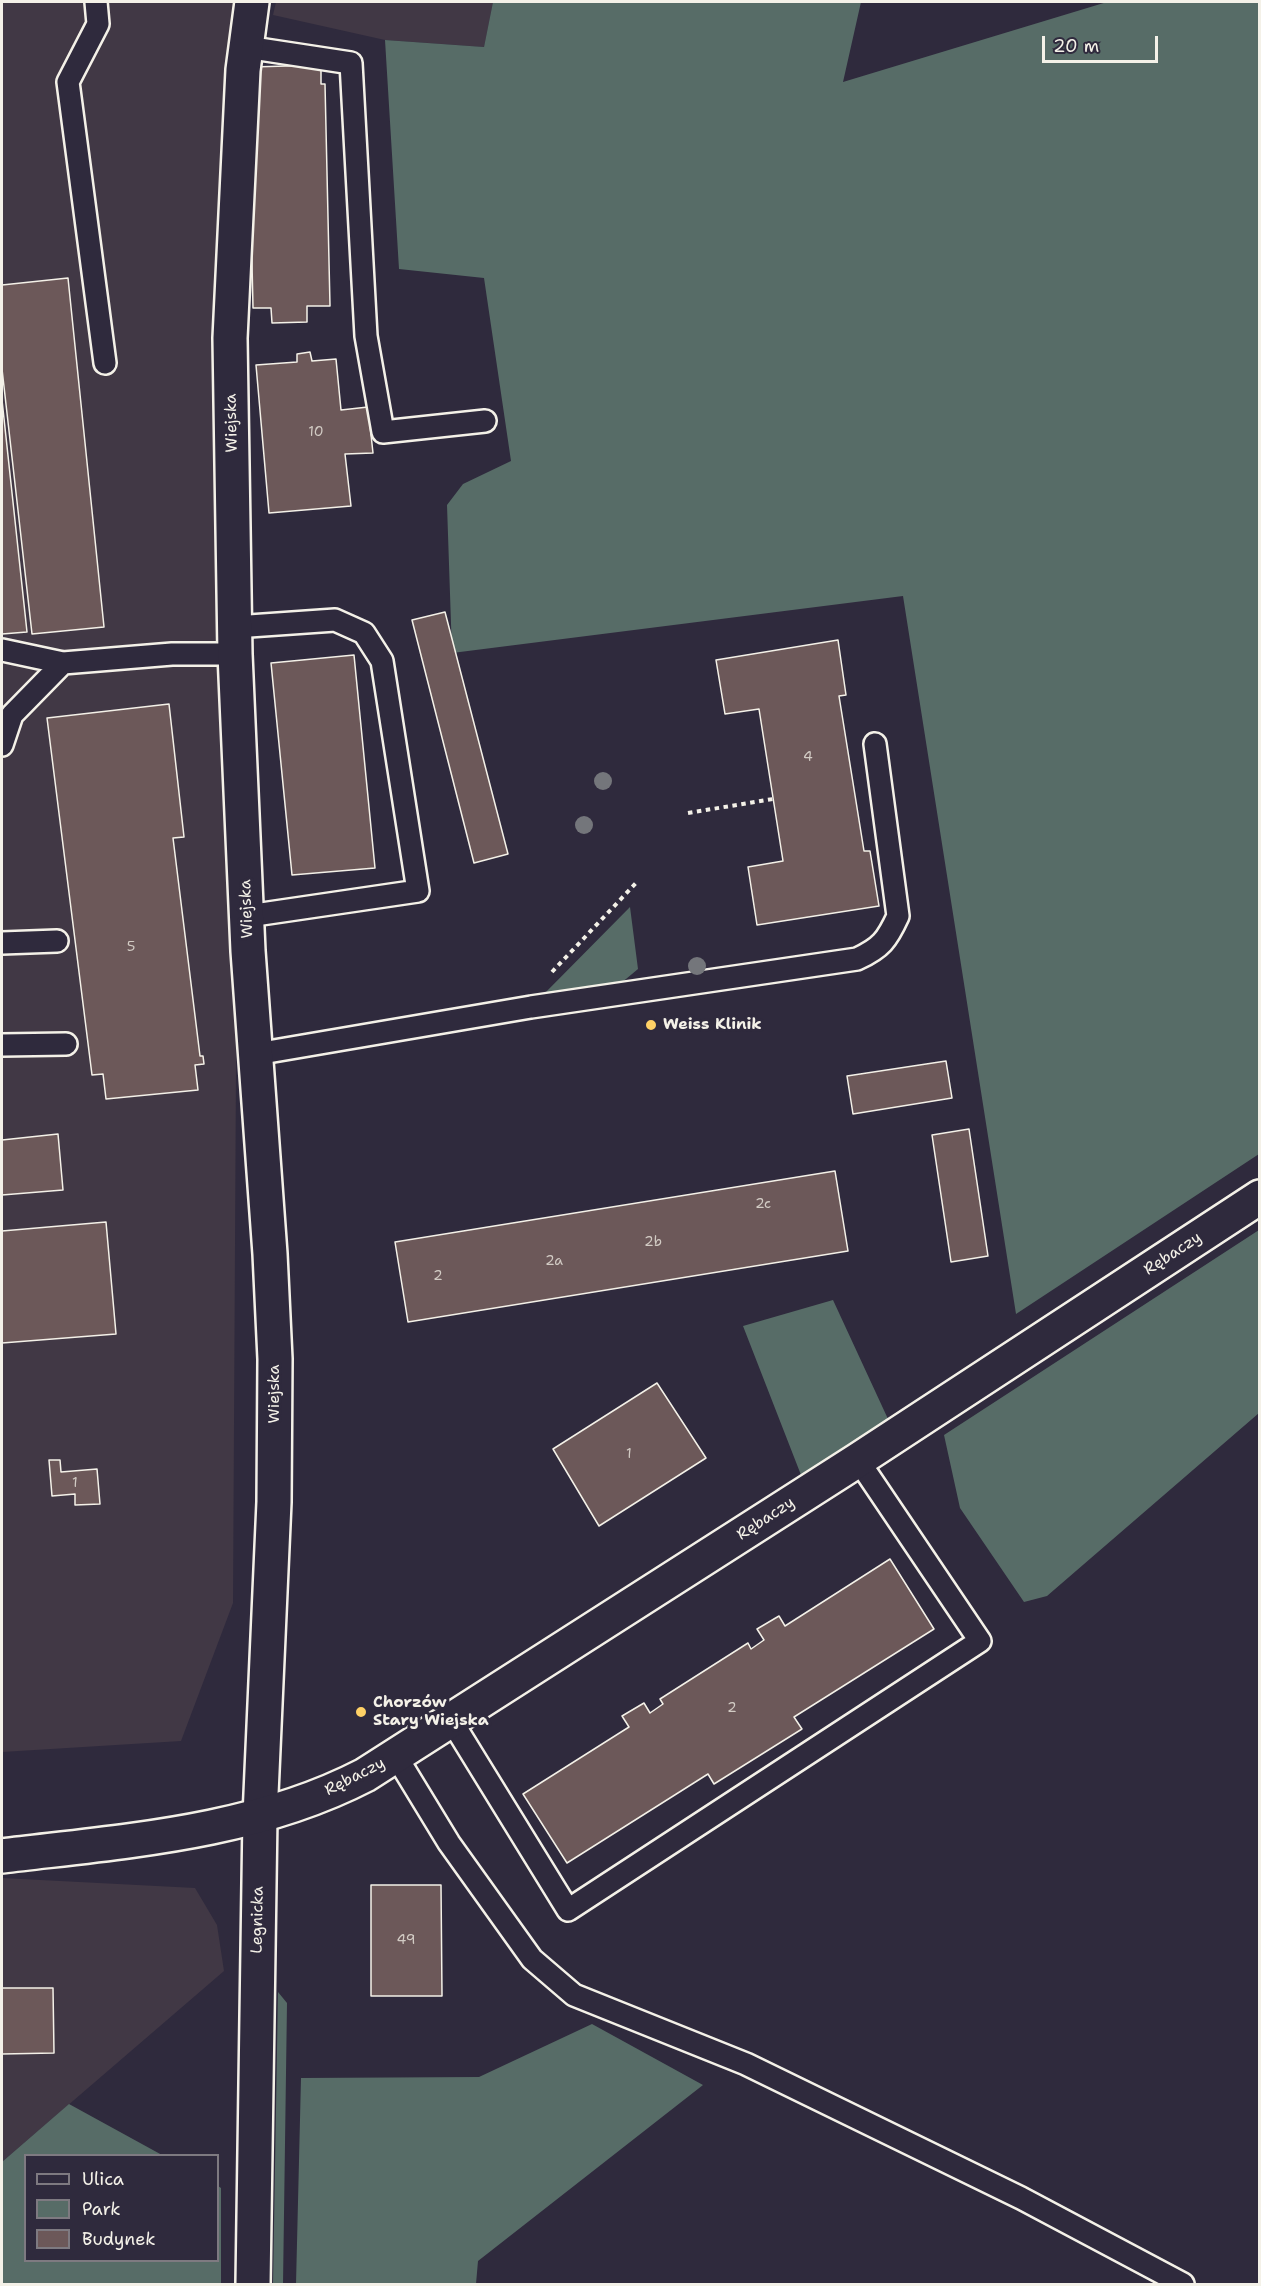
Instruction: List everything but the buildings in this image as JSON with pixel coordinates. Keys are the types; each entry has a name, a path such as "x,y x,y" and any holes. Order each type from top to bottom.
{"street":[{"name":"Wiejska","path":"252,2 246,46 230,338 235,640 248,916 275,1359 274,1502 260,1816"},
{"name":"Rębaczy","path":"260,1816 349,1783 396,1756 858,1460 1260,1197"},
{"path":"2,1856 165,1835 260,1816"},
{"name":"Legnicka","path":"253,2284 260,1816"}],"lane":[{"path":"96,2 98,24 69,82 105,363"},
{"path":"246,46 351,63 366,336 383,432 485,421"},
{"path":"2,650 63,663 172,654 335,620 364,633 382,660 418,891 248,916"},
{"path":"2,746 7,716 63,663"},
{"path":"256,1054 531,1007 857,959 877,950 890,933 898,916 875,744"},
{"path":"2,943 57,941"},
{"path":"2,1045 66,1044"},
{"path":"451,1720 568,1910 980,1641 858,1460"},
{"path":"396,1756 449,1843 532,1959 574,1995 746,2064 1021,2198 1183,2284"}],"path":[{"path":"688,813 773,799"},
{"path":"531,1007 528,998 636,883"}],"shaded area":[{"path":"2,2 255,2 236,1066 233,1603 181,1741 2,1752"},
{"path":"276,2 493,2 484,47 385,40 273,15"},
{"path":"2,1878 195,1888 217,1925 224,1971 2,2162"}],"green space":[{"path":"493,2 861,2 843,82 1107,2 1259,2 1259,1154 1016,1314 903,596 452,653 447,505 463,484 511,461 484,278 399,269 385,40 484,47"},
{"path":"630,907 638,969 620,984 542,996"},
{"path":"1259,1230 1259,1413 1047,1596 1024,1602 960,1508 944,1435"},
{"path":"833,1300 888,1419 801,1475 743,1326"},
{"path":"278,1992 287,2003 283,2284 273,2284"},
{"path":"592,2024 703,2085 478,2261 476,2284 296,2284 301,2078 479,2077"},
{"path":"69,2104 160,2154 24,2154 24,2262 219,2262 219,2187 221,2188 221,2284 2,2284 2,2162"}],"place":[{"name":"Weiss Klinik","path":"651,1025"},
{"name":"Chorzów Stary Wiejska","path":"361,1712"}]}
